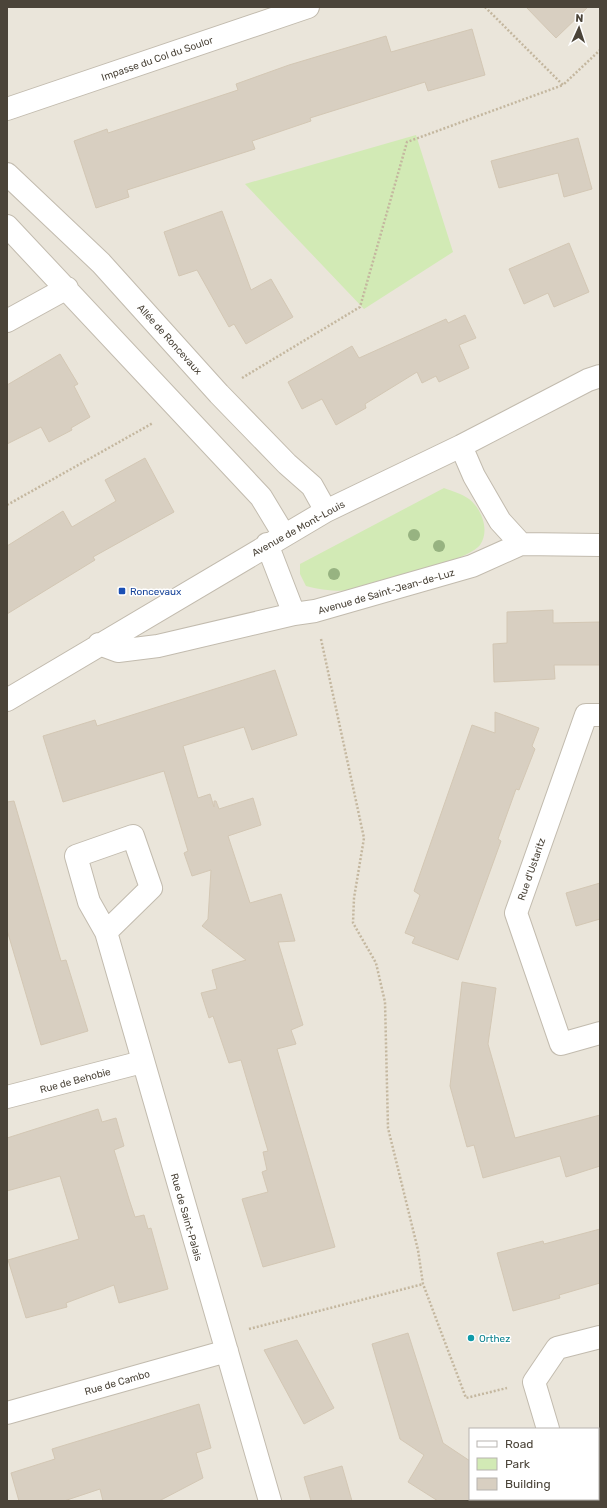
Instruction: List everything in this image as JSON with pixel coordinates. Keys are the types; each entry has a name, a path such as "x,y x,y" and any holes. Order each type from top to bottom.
{"street":[{"name":"Impasse du Col du Soulor","path":"7,109 308,7"},
{"name":"Allée de Roncevaux","path":"7,174 101,263 219,394 287,464 312,486 326,511"},
{"path":"7,226 67,288 178,410 261,497 276,540 294,614"},
{"path":"7,321 67,288"},
{"name":"Avenue de Mont-Louis","path":"7,700 99,644 326,511 461,446 588,380 600,376"},
{"path":"461,446 474,476 500,521 521,544"},
{"name":"Avenue de Saint-Jean-de-Luz","path":"99,644 118,651 158,646 294,614 315,611 472,566 521,544 600,545"},
{"name":"Rue d'Ustaritz","path":"600,715 586,715 516,913 561,1044 600,1033"},
{"name":"Rue de Saint-Palais","path":"106,932 142,1062 270,1501"},
{"name":"Rue de Behobie","path":"7,1097 142,1062"},
{"path":"548,1428 534,1382 557,1348 600,1337"},
{"name":"Rue de Cambo","path":"7,1413 224,1343"}],"path":[{"path":"485,7 562,85"},
{"path":"219,394 360,307 407,142 562,85 600,50"},
{"path":"7,505 178,410"},
{"path":"315,611 364,838 354,898 353,923 376,963 385,1002 388,1128 418,1250 423,1284 466,1398 534,1382"},
{"path":"224,1343 423,1284"}],"shaded area":[{"path":"7,7 600,7 600,1501 7,1501"}],"green space":[{"path":"416,135 453,252 364,309 245,184"},
{"path":"444,488 469,499 478,508 481,514 484,527 483,539 480,545 472,551 421,572 354,590 342,591 317,589 306,586 300,574 300,564"}],"building":[{"path":"526,7 588,7 556,38"},
{"path":"472,29 485,75 428,91 425,82 310,118 311,121 252,141 255,149 127,190 129,197 96,208 74,141 107,129 108,133 238,90 236,84 289,65 386,36 391,52"},
{"path":"578,138 592,189 564,197 558,173 499,188 491,161"},
{"path":"222,211 251,290 271,279 293,317 246,344 234,324 229,327 197,270 179,276 164,232"},
{"path":"569,243 589,292 554,307 548,293 524,304 509,269"},
{"path":"465,315 476,338 459,345 469,368 439,382 436,376 422,383 417,372 365,404 366,408 336,425 322,399 302,409 288,382 352,346 359,358 446,319 448,323"},
{"path":"60,354 78,384 74,386 90,417 71,428 72,430 49,442 41,427 7,444 7,385"},
{"path":"145,458 174,512 93,557 95,560 7,614 7,546 63,511 72,527 116,501 105,480"},
{"path":"553,610 553,623 600,622 600,665 554,665 555,679 494,682 493,644 507,643 507,612"},
{"path":"275,670 297,735 252,750 244,727 183,746 198,798 210,794 214,807 214,801 216,801 219,809 253,798 261,825 228,836 250,903 281,894 295,941 278,942 303,1025 291,1030 296,1044 277,1049 335,1247 263,1267 242,1199 268,1192 262,1172 267,1170 263,1152 268,1151 241,1060 229,1063 213,1016 209,1018 201,993 217,989 212,970 246,960 202,926 208,919 211,870 192,876 184,853 188,851 164,771 63,802 43,736 95,720 97,726"},
{"path":"495,712 539,728 532,746 535,749 519,790 516,789 498,839 501,841 458,960 412,943 415,937 405,933 420,895 414,891 472,725 495,733"},
{"path":"14,801 61,961 66,960 88,1031 41,1045 7,930 7,802"},
{"path":"600,883 600,919 576,926 566,893"},
{"path":"462,982 496,988 488,1044 515,1138 600,1115 600,1166 566,1177 560,1156 483,1178 474,1145 467,1147 450,1086"},
{"path":"98,1109 102,1122 116,1118 124,1146 114,1150 135,1217 144,1215 148,1229 151,1228 168,1289 119,1303 114,1285 66,1303 67,1307 26,1318 8,1260 79,1239 60,1176 7,1191 7,1138"},
{"path":"600,1229 600,1283 559,1295 560,1298 513,1311 497,1253 543,1241 544,1244"},
{"path":"408,1333 443,1443 469,1460 470,1501 438,1501 408,1482 424,1455 400,1439 372,1344"},
{"path":"297,1340 334,1408 304,1424 264,1350"},
{"path":"199,1404 211,1448 196,1453 203,1478 159,1501 103,1501 100,1489 64,1501 19,1501 11,1473 55,1459 52,1449"},
{"path":"342,1466 352,1501 311,1501 304,1477"}],"place":[{"name":"Roncevaux","path":"122,591"},
{"name":"Orthez","path":"471,1338"}]}
